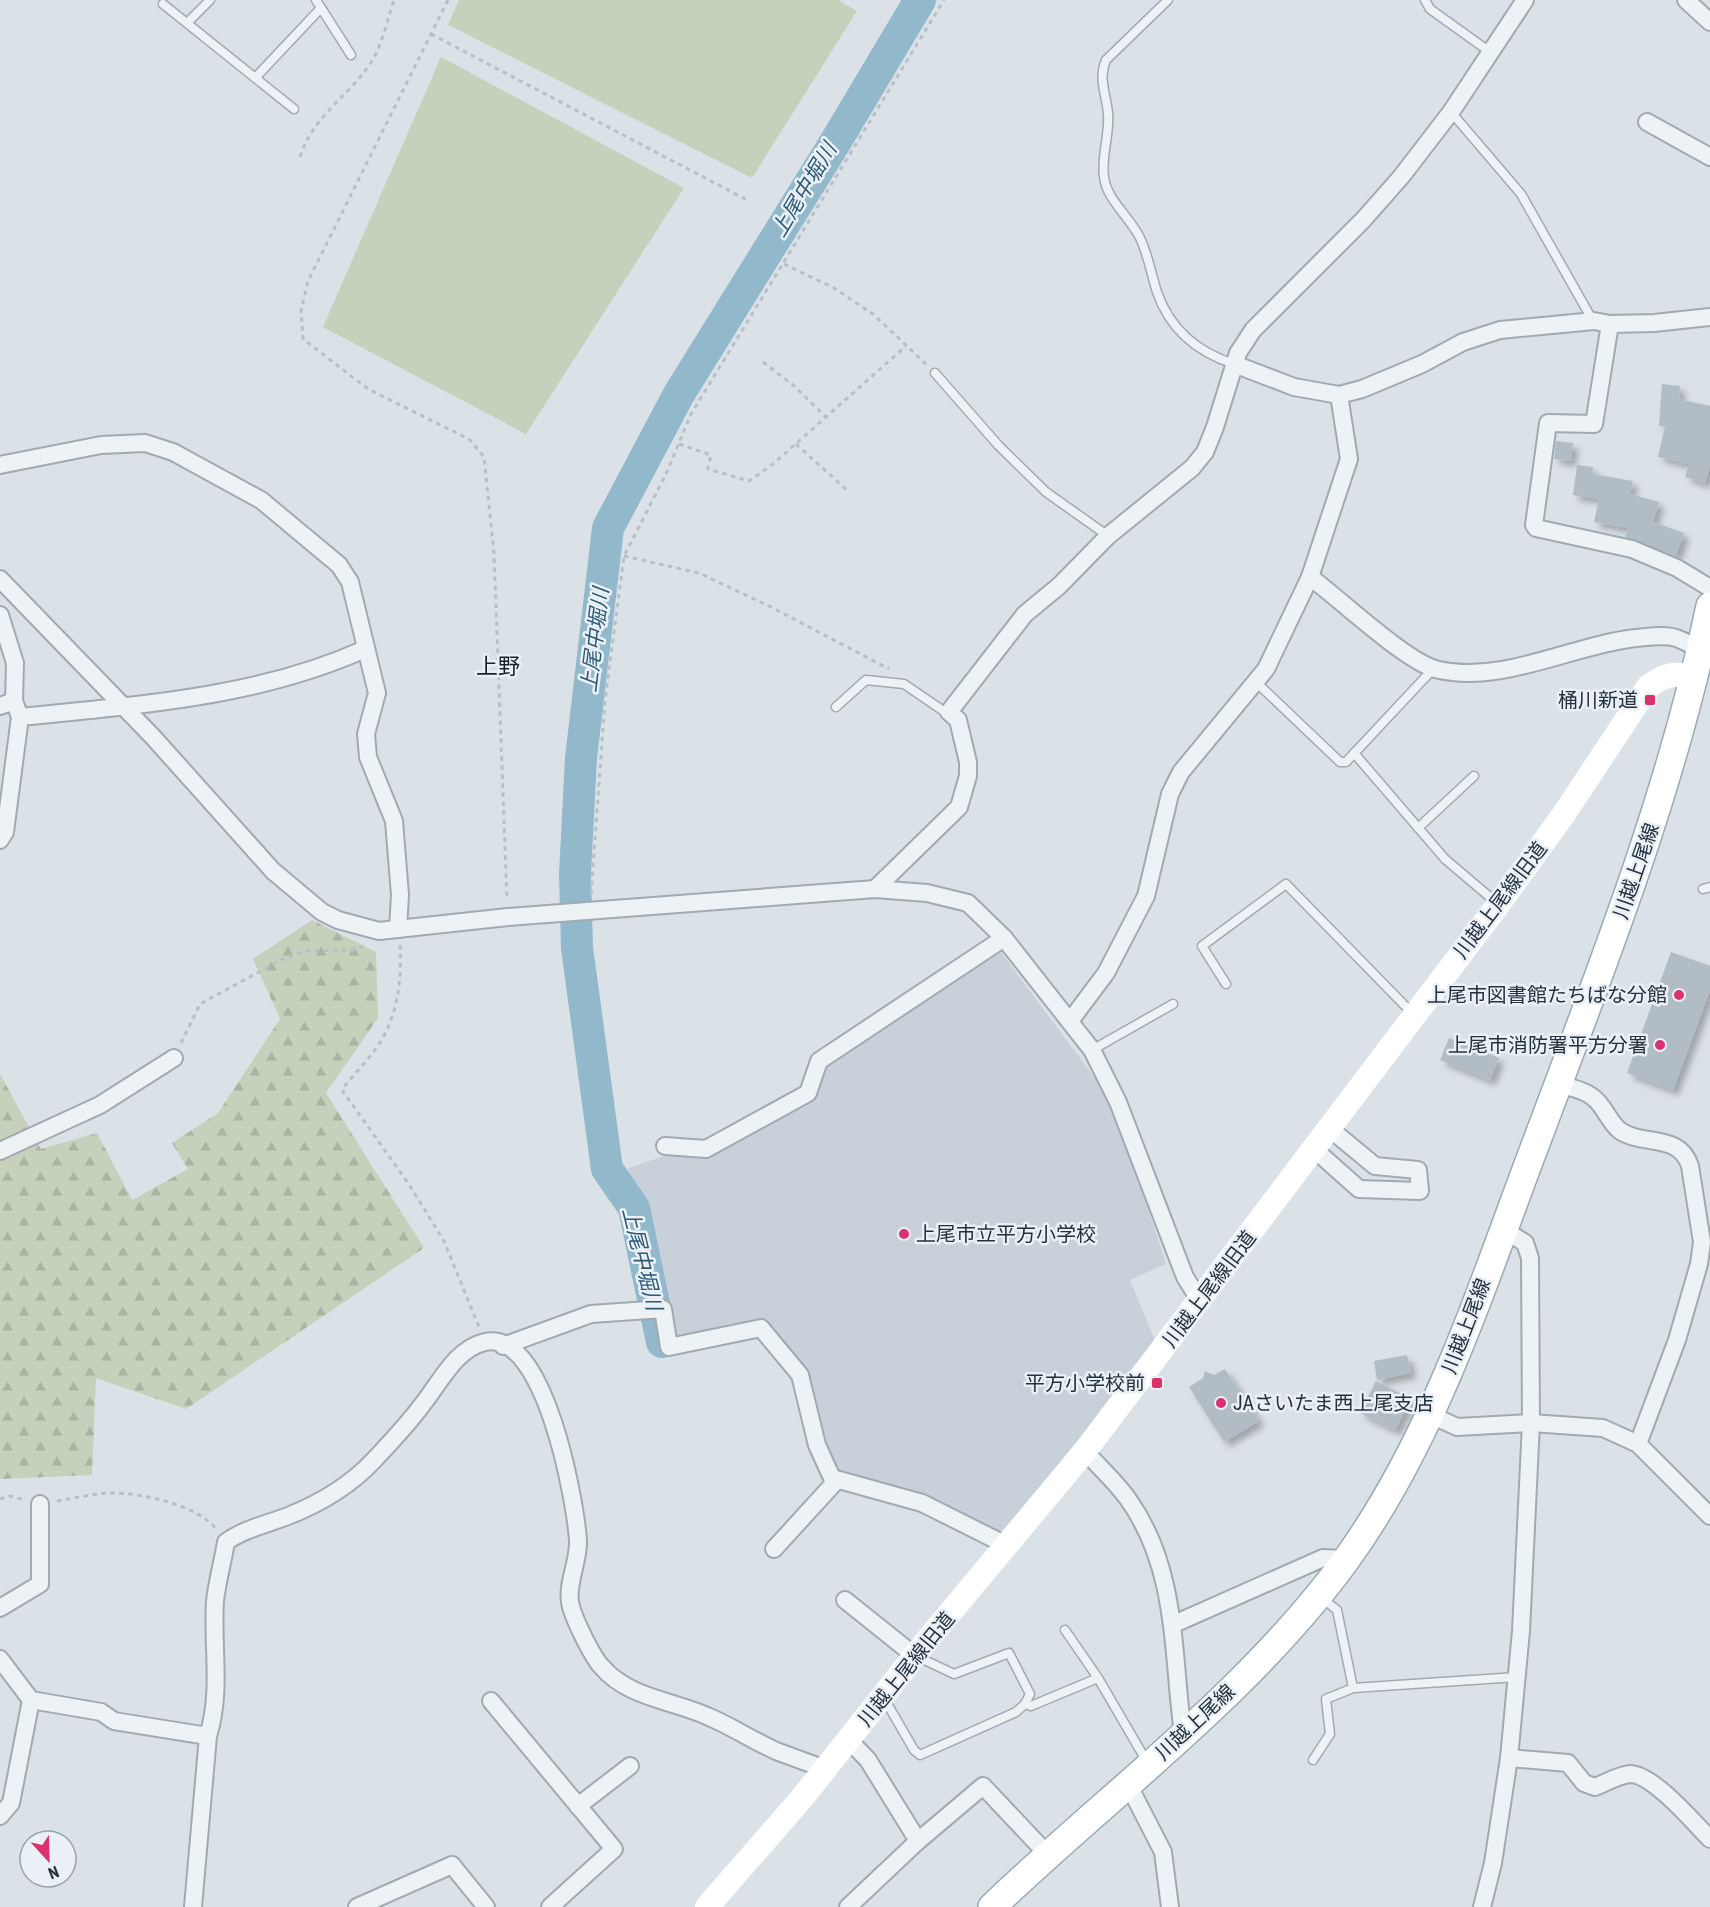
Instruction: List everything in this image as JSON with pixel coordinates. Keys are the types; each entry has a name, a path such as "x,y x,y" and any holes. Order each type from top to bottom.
{"main road":[{"name":"川越上尾線","path":"1001,1903 1048,1856 1268,1655 1346,1559 1382,1503 1431,1415 1558,1084 1644,851 1672,762 1702,681 1701,650 1710,606"}],"street":[{"path":"874,889 959,807 968,776 968,762 958,720 949,711 1025,614 1059,586 1108,536 1192,468 1205,452 1234,364 1253,330 1363,220 1401,177 1451,112 1525,0"},
{"path":"1686,0 1710,22"},
{"path":"1647,122 1710,157"},
{"path":"1234,364 1294,387 1339,395 1362,389 1422,364 1463,342 1500,330 1710,317"},
{"path":"1602,323 1594,424 1548,423 1534,525 1536,528 1632,549 1677,568 1710,588"},
{"path":"1070,1021 1106,973 1146,896 1170,794 1181,772 1266,669 1310,577 1349,459 1339,395"},
{"path":"0,465 120,443 145,443 173,452 261,500 339,565 350,582 377,693 366,734 368,757 394,821 400,895 398,929"},
{"path":"1310,577 1404,651 1434,668 1488,671 1586,646 1654,637 1675,637 1701,650"},
{"path":"0,580 153,737 273,871 297,892 338,920 378,931 508,917 874,889 927,893 968,903 1004,938 1092,1050 1118,1102 1185,1277 1200,1300"},
{"path":"0,615 15,663 5,832 0,840"},
{"path":"12,708 121,706 246,689 302,675 365,649"},
{"name":"川越上尾線旧道","path":"707,1907 825,1769 915,1656 1085,1451 1498,904 1564,814 1648,687 1664,675 1679,673 1702,681"},
{"path":"665,1146 706,1149 808,1093 819,1061 1004,938"},
{"path":"0,1152 100,1105 174,1058"},
{"path":"1558,1084 1592,1096 1619,1130 1671,1144 1687,1157 1690,1166 1702,1242 1699,1264 1677,1340 1638,1444"},
{"path":"1314,1149 1359,1190 1420,1191 1418,1170 1375,1166 1329,1128"},
{"path":"1483,1906 1493,1863 1509,1758 1531,1423 1530,1258 1525,1243 1503,1229"},
{"path":"503,1346 591,1314 663,1309 669,1347 761,1328 800,1375 817,1445 832,1478 922,1503 1006,1545"},
{"path":"193,1907 208,1736 215,1715 217,1672 215,1601 226,1542 237,1534 290,1515 339,1491 374,1461 422,1406 454,1360 469,1349 485,1342 497,1342 531,1367 542,1389 565,1460 578,1542 570,1602 598,1664 618,1684 707,1715 775,1750 825,1769"},
{"path":"1431,1415 1457,1427 1531,1423 1603,1428 1638,1444 1710,1516"},
{"path":"1085,1451 1127,1498 1147,1530 1160,1560 1173,1624 1176,1684 1183,1734"},
{"path":"774,1549 837,1480"},
{"path":"0,1608 40,1584 40,1504"},
{"path":"1173,1624 1323,1558 1346,1559"},
{"path":"845,1600 915,1656"},
{"path":"0,1659 32,1700 101,1712 114,1720 208,1736"},
{"path":"0,1816 11,1803 32,1700"},
{"path":"491,1701 615,1849 550,1907"},
{"path":"849,1740 868,1760 918,1841"},
{"path":"1509,1758 1568,1763 1589,1786 1595,1787 1628,1774 1636,1775 1654,1784 1710,1839"},
{"path":"578,1806 630,1766"},
{"path":"1128,1784 1163,1852 1170,1907"},
{"path":"848,1907 918,1841 983,1786 1048,1856"},
{"path":"0,1787 11,1803"},
{"path":"357,1907 452,1865 486,1907"}],"lane":[{"path":"188,22 210,0"},
{"path":"316,0 351,56"},
{"path":"1168,0 1106,60 1102,70 1102,86 1108,113 1104,178 1109,191 1140,238 1158,295 1173,324 1185,339 1201,350 1234,364"},
{"path":"1425,0 1430,9 1490,52"},
{"path":"163,4 294,109"},
{"path":"256,77 321,8"},
{"path":"1451,112 1521,194 1602,323"},
{"path":"935,373 998,445 1046,492 1108,536"},
{"path":"1256,682 1340,762 1346,762 1434,668"},
{"path":"836,707 866,680 904,684 945,712 949,711"},
{"path":"1354,753 1453,867 1498,904"},
{"path":"1418,828 1474,776"},
{"path":"1226,984 1202,946 1286,884 1414,1015"},
{"path":"1092,1050 1173,1004"},
{"path":"1318,1594 1337,1610 1353,1688"},
{"path":"1065,1630 1098,1678 1149,1765"},
{"path":"883,1696 914,1750 920,1755 1016,1712 1025,1704 1030,1694 1008,1653 954,1674 915,1656"},
{"path":"1313,1760 1330,1734 1326,1700 1353,1688 1516,1677"},
{"path":"1025,1704 1031,1706 1098,1678"}],"path":[{"path":"300,157 307,136 314,126 347,92 373,59 394,0"},
{"path":"448,0 308,281 301,311 303,339 368,389 469,439 484,457 494,553 508,917"},
{"path":"579,913 624,556 692,414 944,0"},
{"path":"431,34 748,201"},
{"path":"784,264 834,288 873,314 935,373"},
{"path":"679,444 711,455 708,469 749,481 796,444 906,346"},
{"path":"763,362 793,385 826,417"},
{"path":"796,444 849,492"},
{"path":"624,556 699,573 771,607 886,667 904,684"},
{"path":"398,929 400,988 395,1013 387,1032 342,1090 410,1185 444,1241 485,1342"},
{"path":"174,1058 201,1004 304,951 353,950 374,940 378,931"},
{"path":"0,1499 9,1496 40,1504 110,1493 177,1503 212,1523 226,1542"}],"shaded area":[{"name":"上尾市立平方小学校","path":"997,947 1100,1085 1132,1159 1166,1264 1130,1280 1156,1343 1005,1531 995,1535 837,1470 824,1442 808,1377 763,1323 675,1336 644,1205 626,1176 629,1168 664,1156 702,1155 804,1107 817,1091 825,1064"}],"green space":[{"path":"459,0 838,0 857,11 752,178 448,25"},
{"path":"441,57 684,188 526,434 323,327"},
{"path":"312,920 376,952 378,1018 326,1093 424,1248 186,1409 96,1378 92,1475 0,1479 0,1074 41,1149 97,1133 132,1200 188,1169 172,1143 218,1113 280,1019 253,959"}],"building":[{"path":"1662,384 1680,386 1679,398 1683,400 1710,406 1710,464 1705,483 1685,477 1689,464 1658,457 1665,426 1659,426"},
{"path":"1556,441 1573,443 1571,461 1554,459"},
{"path":"1577,465 1593,467 1592,474 1633,481 1630,494 1659,502 1653,522 1684,533 1676,556 1625,537 1628,528 1594,522 1599,499 1573,495"},
{"path":"1671,952 1710,966 1710,990 1673,1090 1627,1073"},
{"path":"1449,1038 1499,1058 1490,1080 1440,1060"},
{"path":"1407,1355 1411,1373 1377,1380 1374,1361"},
{"path":"1225,1369 1259,1421 1224,1442 1189,1387 1203,1378 1205,1371 1214,1375"},
{"path":"1376,1381 1411,1399 1395,1430 1360,1413"}],"waterway":[{"name":"上尾中堀川","path":"662,1342 634,1208 607,1169 577,948 575,874 581,758 608,528 679,394 836,141 920,0"}],"place":[{"name":"桶川新道","path":"1650,700"},
{"name":"上尾市図書館たちばな分館","path":"1679,995"},
{"name":"上尾市消防署平方分署","path":"1660,1045"},
{"name":"上尾市立平方小学校","path":"904,1234"},
{"name":"平方小学校前","path":"1157,1383"},
{"name":"JAさいたま西上尾支店","path":"1221,1403"}],"district":[{"name":"上野","path":"498,666"}]}
